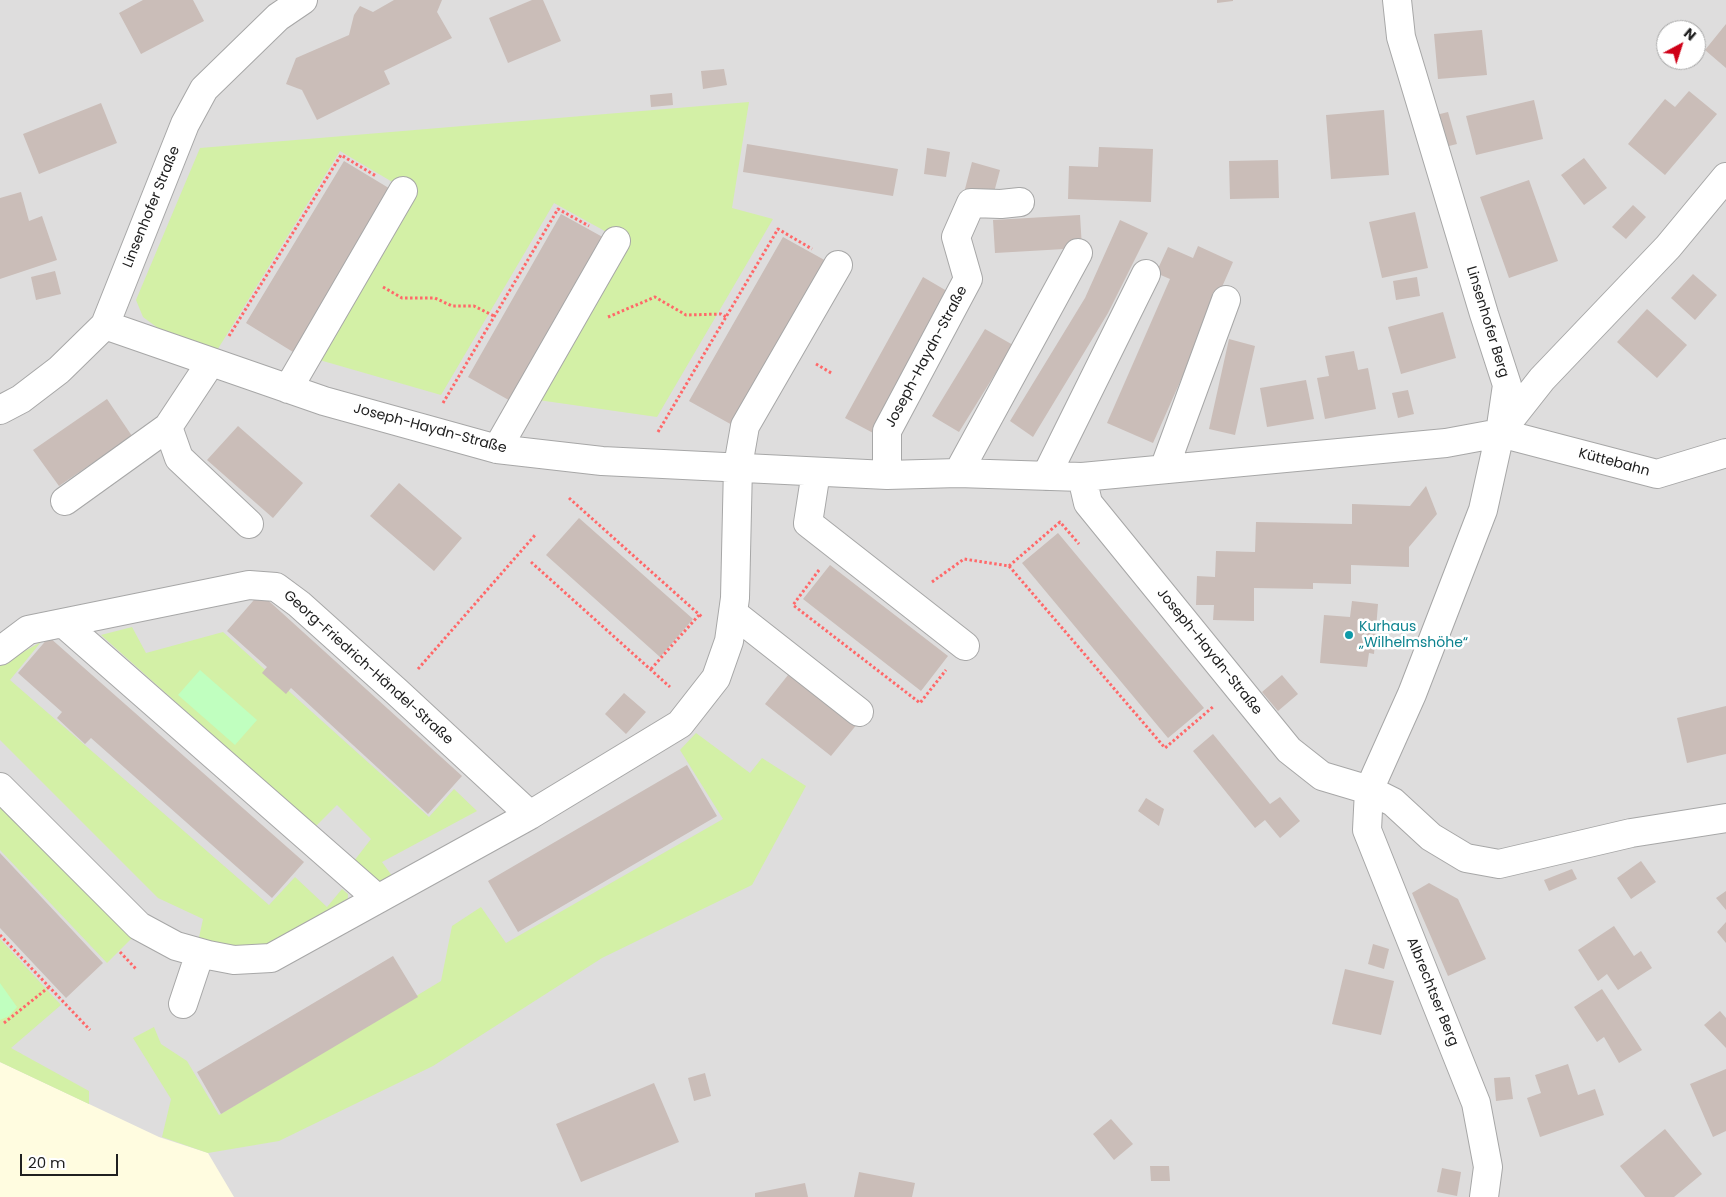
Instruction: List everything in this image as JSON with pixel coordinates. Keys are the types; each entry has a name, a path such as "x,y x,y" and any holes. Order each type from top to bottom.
{"street":[{"name":"Linsenhofer Straße","path":"0,410 21,399 59,370 105,325 185,124 204,89 278,17 303,0"},
{"name":"Linsenhofer Berg","path":"1398,0 1401,37 1507,385 1500,433"},
{"path":"1500,433 1542,379 1668,247 1726,177"},
{"path":"288,389 403,192"},
{"name":"Joseph-Haydn-Straße","path":"887,475 887,431 968,279 956,237 970,203 1000,204 1020,202"},
{"path":"498,449 616,241"},
{"path":"958,474 1078,253"},
{"path":"0,787 139,926 176,946 200,953 234,960 271,958 530,815 680,724 716,678 729,641 735,598 738,466 745,426 838,265"},
{"path":"1046,476 1146,274"},
{"path":"1164,470 1226,300"},
{"name":"Joseph-Haydn-Straße","path":"105,325 324,401 498,449 602,461 738,466 887,475 958,474 1082,477 1446,443 1500,433"},
{"path":"65,501 168,427 211,362"},
{"path":"168,427 179,458 249,524"},
{"name":"Küttebahn","path":"1500,433 1657,474 1726,454"},
{"name":"Albrechtser Berg","path":"1484,1197 1488,1168 1476,1103 1367,830 1369,790 1412,694 1482,510 1500,433"},
{"path":"816,472 808,522 965,646"},
{"name":"Joseph-Haydn-Straße","path":"1082,477 1088,503 1288,750 1322,776 1369,790"},
{"name":"Georg-Friedrich-Händel-Straße","path":"0,651 28,630 249,585 276,587 299,604 530,815"},
{"path":"733,613 860,712"},
{"path":"64,624 378,899"},
{"path":"1369,790 1393,802 1430,837 1466,858 1499,864 1631,833 1726,818"},
{"path":"183,1004 200,953"}],"path":[{"path":"211,362 243,314 341,155 403,192"},
{"path":"427,429 558,209 616,241"},
{"path":"640,462 778,229 838,265"},
{"path":"356,272 402,298 435,298 452,306 474,306 494,316"},
{"path":"581,302 608,317 655,297 686,315 721,314 726,317"},
{"path":"569,498 729,641"},
{"path":"1009,566 1060,522 1083,549"},
{"path":"397,692 536,534"},
{"path":"837,546 792,605 920,703 965,646"},
{"path":"907,601 964,559 1009,566 1165,748 1215,707 1209,700"},
{"path":"531,562 693,708"},
{"path":"651,669 699,615"},
{"path":"0,935 90,1030"},
{"path":"4,1023 49,987"}],"shaded area":[{"path":"0,0 1726,0 1726,1197 0,1197"},
{"path":"0,1062 159,1137 208,1153 234,1197 0,1197"}],"green space":[{"path":"749,102 732,208 773,219 657,417 538,400 630,245 554,203 441,395 316,359 411,193 340,151 216,352 166,334 143,317 136,300 200,148"},
{"path":"132,627 146,653 223,632 429,817 454,789 477,811 382,862 395,880 379,883 354,861 371,839 337,805 315,827 101,635"},
{"path":"41,642 10,680 269,905 295,877 327,907 342,889 348,894 347,910 283,944 229,951 198,942 203,919 158,898 0,740 0,665"},
{"path":"200,670 257,720 235,745 178,695"},
{"path":"696,733 750,773 762,758 806,786 752,885 602,958 433,1066 279,1141 208,1153 162,1137 171,1099 133,1038 154,1027 161,1044 187,1061 219,1115 441,981 452,926 481,907 506,943 723,819 680,750"},
{"path":"0,801 134,936 107,963 0,850"},
{"path":"0,939 61,1005 11,1048 89,1091 89,1104 0,1062"},
{"path":"0,983 17,1007 9,1016 0,1020"}],"building":[{"path":"143,0 193,0 204,21 141,54 119,13"},
{"path":"394,0 442,0 437,12 452,38 384,71 390,84 317,120 302,90 286,84 296,58 349,35 354,15 360,6 373,12"},
{"path":"532,0 543,0 561,41 508,63 489,18"},
{"path":"1217,0 1233,0 1233,1 1217,3"},
{"path":"1726,24 1726,68 1706,51"},
{"path":"1482,30 1487,75 1438,79 1434,34"},
{"path":"724,69 727,85 703,89 701,71"},
{"path":"1689,91 1717,114 1665,175 1628,144 1665,99 1675,107"},
{"path":"672,93 673,105 651,107 650,95"},
{"path":"1534,100 1543,139 1476,155 1466,116"},
{"path":"101,103 117,143 39,174 23,134"},
{"path":"1384,110 1389,175 1331,179 1326,115"},
{"path":"1448,112 1457,144 1441,148 1432,116"},
{"path":"747,144 898,169 893,196 743,172"},
{"path":"1099,147 1153,149 1151,202 1068,199 1069,166 1098,167"},
{"path":"927,148 950,152 946,177 924,174"},
{"path":"1584,158 1607,188 1584,205 1561,175"},
{"path":"1278,160 1279,198 1230,199 1229,161"},
{"path":"344,161 392,190 293,352 246,323"},
{"path":"972,162 1000,170 993,196 965,189"},
{"path":"1529,180 1558,261 1509,278 1480,197"},
{"path":"21,192 29,221 42,216 57,260 0,279 0,198"},
{"path":"1633,205 1646,217 1626,239 1612,227"},
{"path":"1415,212 1428,268 1382,278 1369,222"},
{"path":"561,214 608,240 514,403 468,377"},
{"path":"1080,215 1082,248 995,253 993,220"},
{"path":"1120,220 1148,233 1108,313 1033,437 1010,421 1085,298"},
{"path":"783,237 828,262 734,426 689,401"},
{"path":"1198,246 1233,262 1153,443 1107,423 1170,279 1156,273 1168,247 1193,258"},
{"path":"55,271 61,294 36,300 31,277"},
{"path":"1693,274 1717,295 1695,320 1671,298"},
{"path":"923,277 952,294 875,434 845,418"},
{"path":"1417,277 1420,296 1396,300 1393,281"},
{"path":"1647,309 1687,345 1657,378 1617,342"},
{"path":"1443,312 1456,358 1401,374 1388,327"},
{"path":"985,329 1013,345 959,432 932,416"},
{"path":"1229,339 1255,346 1235,435 1209,429"},
{"path":"1354,351 1358,370 1368,368 1376,409 1325,419 1317,378 1329,376 1325,356"},
{"path":"1306,380 1314,419 1267,427 1260,388"},
{"path":"1408,390 1414,414 1398,418 1392,393"},
{"path":"107,399 132,436 59,486 33,450"},
{"path":"238,426 303,483 273,518 207,460"},
{"path":"399,483 462,538 434,571 370,516"},
{"path":"1426,486 1437,514 1409,547 1409,567 1351,565 1351,584 1313,583 1313,589 1254,588 1254,621 1213,620 1214,605 1196,605 1197,576 1215,577 1216,551 1255,552 1256,522 1352,524 1352,504 1410,506"},
{"path":"579,518 693,619 660,657 546,555"},
{"path":"1058,533 1204,708 1168,738 1022,563"},
{"path":"830,565 948,656 921,691 803,599"},
{"path":"260,593 462,776 428,814 291,688 286,694 262,673 267,667 227,631"},
{"name":"Kurhaus „Wilhelmshöhe“","path":"1352,601 1378,604 1374,654 1369,653 1367,667 1320,663 1324,615 1350,617"},
{"path":"49,637 304,862 272,898 91,738 85,744 57,718 62,712 18,673"},
{"path":"792,670 858,723 831,756 765,704"},
{"path":"1282,675 1298,694 1278,711 1262,692"},
{"path":"624,693 646,712 626,734 605,714"},
{"path":"1726,706 1726,754 1687,763 1677,718"},
{"path":"1213,734 1270,804 1280,797 1300,821 1280,838 1265,820 1255,828 1193,751"},
{"path":"687,765 717,816 518,932 488,881"},
{"path":"1146,798 1164,809 1159,826 1138,811"},
{"path":"0,853 103,963 66,998 0,928"},
{"path":"1641,861 1656,882 1631,899 1617,878"},
{"path":"1572,869 1577,879 1549,891 1544,880"},
{"path":"1429,883 1458,899 1486,959 1448,976 1412,893"},
{"path":"1726,891 1726,910 1716,898"},
{"path":"1726,922 1726,943 1717,932"},
{"path":"1614,926 1634,956 1641,951 1652,968 1618,990 1607,974 1598,981 1578,950"},
{"path":"1373,944 1389,949 1384,969 1368,964"},
{"path":"393,956 418,997 221,1114 197,1072"},
{"path":"1345,969 1394,981 1381,1035 1332,1024"},
{"path":"1602,989 1642,1050 1619,1063 1604,1037 1597,1042 1574,1007"},
{"path":"1720,1011 1726,1018 1726,1048 1704,1025"},
{"path":"1568,1064 1578,1095 1595,1089 1604,1115 1540,1137 1527,1098 1541,1093 1535,1075"},
{"path":"1726,1069 1726,1131 1713,1137 1690,1084"},
{"path":"705,1073 711,1096 694,1101 688,1078"},
{"path":"1510,1077 1513,1099 1496,1101 1494,1078"},
{"path":"654,1083 679,1142 581,1182 556,1124"},
{"path":"1111,1119 1133,1144 1114,1160 1093,1134"},
{"path":"1665,1129 1702,1174 1674,1197 1645,1197 1620,1166"},
{"path":"1150,1166 1169,1166 1170,1181 1151,1181"},
{"path":"1442,1168 1461,1172 1457,1196 1437,1192"},
{"path":"859,1172 915,1183 912,1197 854,1197"},
{"path":"805,1183 808,1197 755,1197 755,1193"}],"place":[{"name":"Kurhaus „Wilhelmshöhe“","path":"1349,635"}]}
